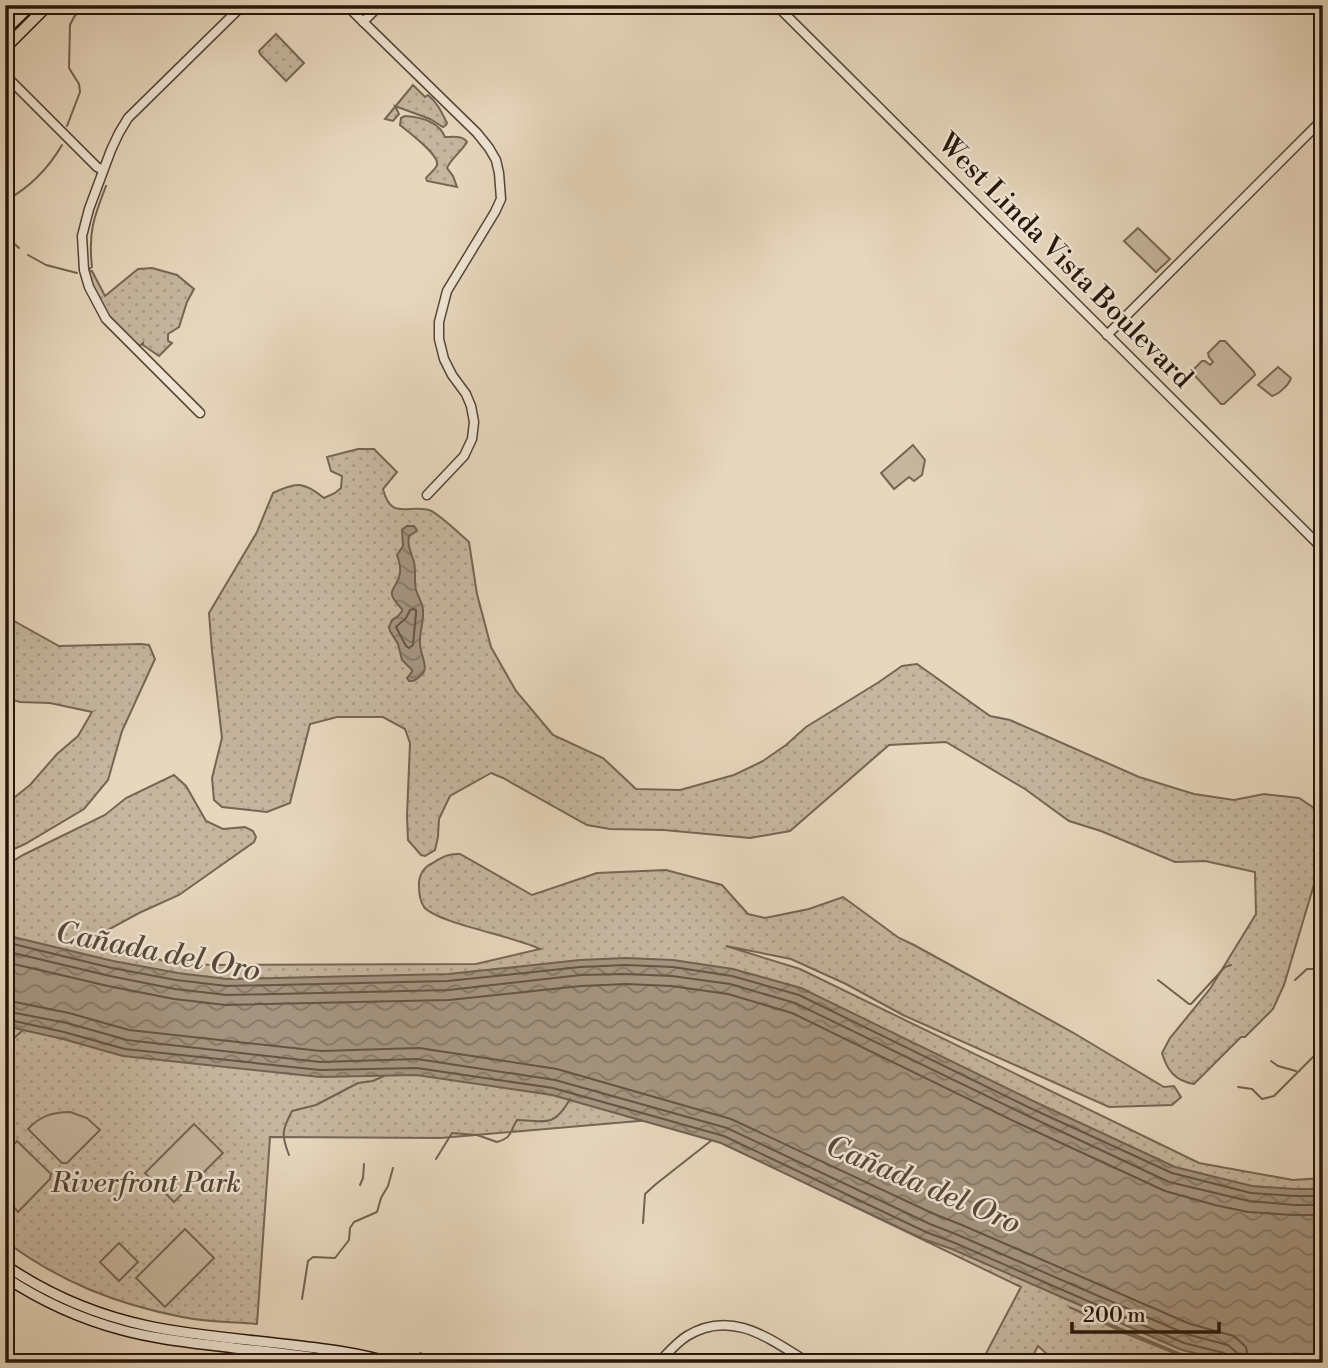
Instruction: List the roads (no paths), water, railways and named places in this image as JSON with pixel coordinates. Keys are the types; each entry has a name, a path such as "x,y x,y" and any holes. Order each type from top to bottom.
{"highway":[{"path":"5,30 31,5"},
{"path":"5,48 48,5"}],"main road":[{"path":"5,1265 38,1286 73,1303 128,1322 188,1333 348,1352 392,1363"},
{"path":"5,1277 64,1310 126,1331 187,1342 352,1363"}],"street":[{"path":"200,413 106,319 89,287 84,270 82,236 103,170 128,118 243,5"},
{"path":"346,5 477,133 496,160 501,187 495,212 447,291 440,311 439,339 444,359 471,406 474,422 472,439 461,460 427,495"},
{"path":"363,22 380,5"},
{"name":"West Linda Vista Boulevard","path":"776,5 1323,549"},
{"path":"5,75 103,170"},
{"path":"1107,335 1323,119"},
{"path":"658,1363 688,1335 723,1325 756,1331 809,1363"}],"water":[{"path":"407,526 414,526 417,531 409,536 409,543 415,565 416,590 423,611 420,644 425,669 413,681 407,678 412,670 402,660 398,644 389,627 402,611 393,597 392,590 400,573 397,555 403,546 402,530"},
{"name":"Cañada del Oro","path":"5,935 113,961 227,979 448,974 580,960 626,958 673,960 733,969 801,988 1175,1167 1252,1186 1323,1189 1323,1363 1236,1363 1182,1350 952,1249 923,1239 721,1143 552,1095 416,1075 320,1077 123,1056 5,1026"}],"waterway":[{"path":"67,126 80,92 79,84 69,68 70,25 84,5"},
{"path":"5,201 37,177 62,145"},
{"path":"88,270 92,267 93,225 106,186"},
{"path":"5,235 19,248"},
{"path":"28,255 46,265 77,273"},
{"path":"1158,980 1191,1004 1225,967 1231,965"},
{"path":"1295,980 1307,969 1323,969"},
{"path":"5,1046 23,1030"},
{"path":"1238,1087 1252,1089 1262,1099 1274,1096 1323,1047"},
{"path":"1271,1061 1296,1071"},
{"path":"289,1155 284,1133 292,1111 316,1105 358,1083 384,1076"},
{"path":"436,1159 452,1133 477,1135 497,1142 508,1136 517,1120 554,1119 570,1099"},
{"path":"643,1223 645,1194 712,1140"},
{"path":"360,1185 364,1164"},
{"path":"302,1299 308,1261 313,1257 335,1258 349,1240 350,1228 354,1222 377,1212 393,1168"},
{"path":"420,1353 446,1363"}],"park label":[{"name":"Riverfront Park","path":"146,1183"}]}
